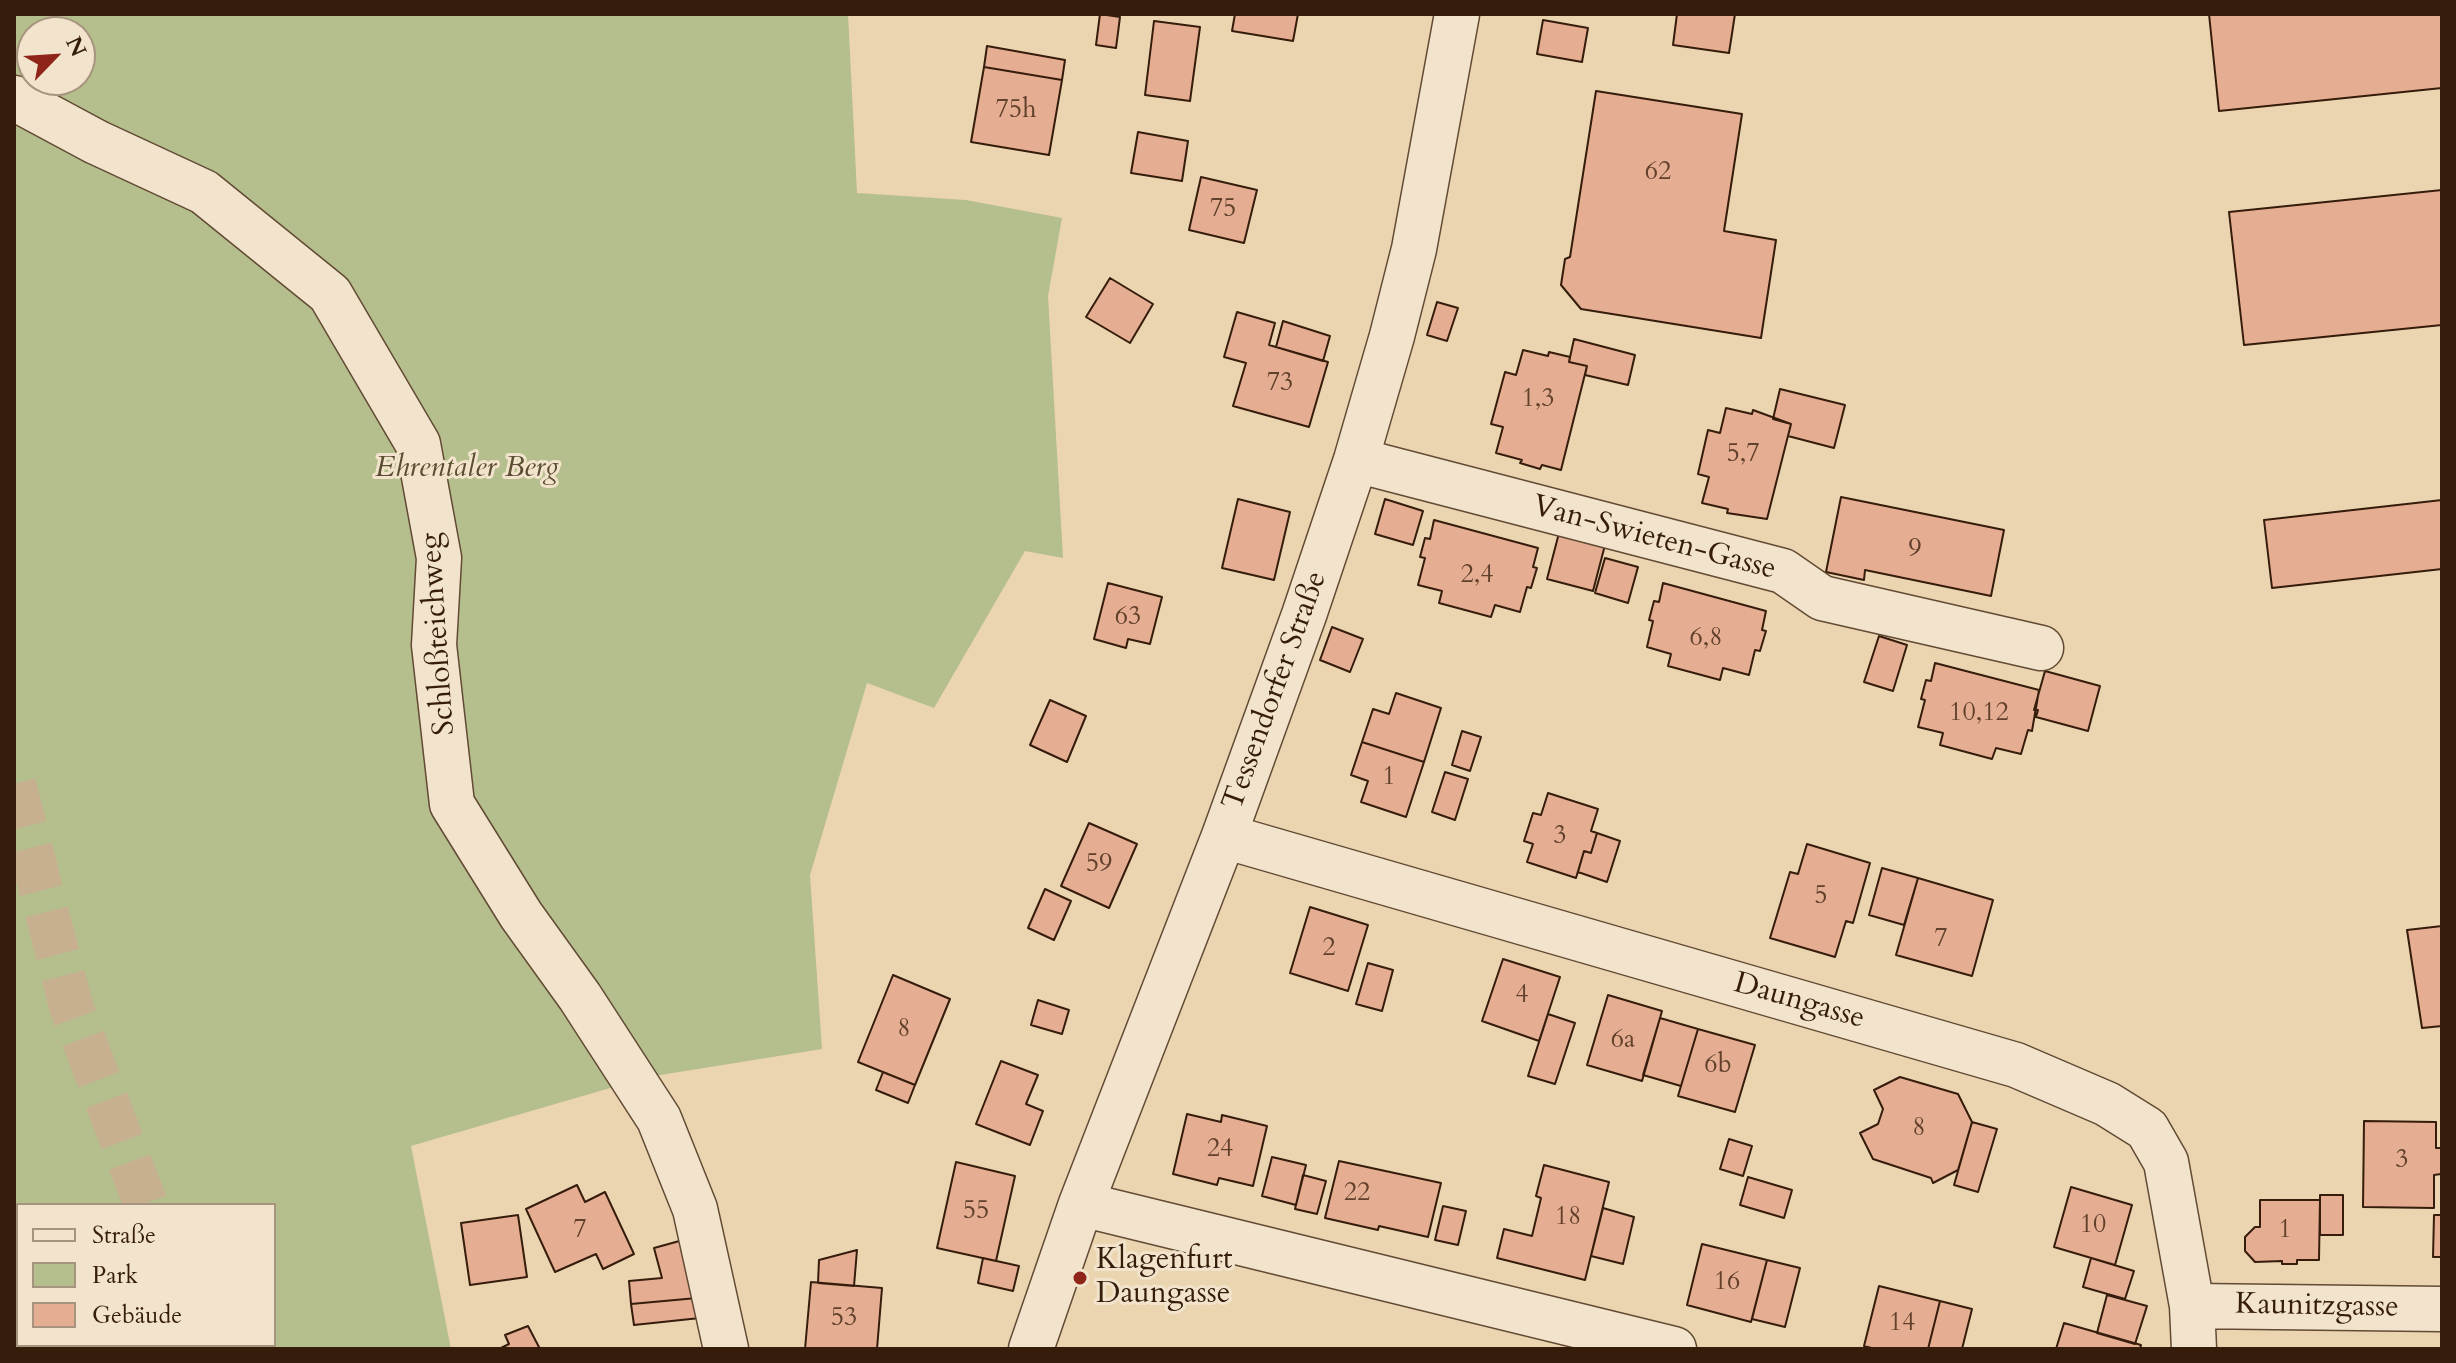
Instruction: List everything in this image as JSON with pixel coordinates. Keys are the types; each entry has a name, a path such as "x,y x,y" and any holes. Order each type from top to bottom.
{"street":[{"name":"Tessendorfer Straße","path":"1031,1349 1081,1204 1224,836 1356,460 1414,249 1457,14"},
{"name":"Schloßteichweg","path":"14,98 96,142 204,192 330,294 418,444 439,558 434,645 452,804 521,915 588,1009 659,1119 695,1209 726,1349"},
{"name":"Van-Swieten-Gasse","path":"1356,460 1783,571 1822,598 2041,648"},
{"name":"Daungasse","path":"1224,836 2016,1065 2107,1104 2147,1129 2166,1162 2192,1306 2194,1349"},
{"path":"1081,1204 1674,1349"},
{"name":"Kaunitzgasse","path":"2192,1306 2442,1309"}],"green space":[{"name":"Ehrentaler Berg","path":"14,14 848,14 857,193 966,200 1062,218 1048,296 1063,558 1025,551 934,708 867,683 810,875 822,1049 648,1077 411,1146 451,1349 14,1349"}],"building":[{"path":"1100,14 1120,17 1116,48 1096,45"},
{"path":"1235,14 1298,14 1293,41 1232,31"},
{"path":"1677,14 1735,14 1729,53 1673,45"},
{"path":"2209,14 2442,14 2442,88 2219,111"},
{"path":"1543,20 1588,28 1582,62 1537,54"},
{"path":"1154,21 1200,27 1190,101 1145,95"},
{"path":"987,46 1065,60 1062,80 984,67"},
{"path":"984,67 1062,80 1049,155 971,142"},
{"path":"1596,91 1742,114 1724,231 1776,240 1761,338 1581,309 1561,285 1565,259 1570,257"},
{"path":"1138,132 1188,141 1182,181 1131,173"},
{"path":"1201,177 1257,190 1244,243 1189,230"},
{"path":"2442,190 2442,325 2244,345 2229,212"},
{"path":"1110,278 1153,304 1130,343 1086,317"},
{"path":"1437,302 1458,308 1447,341 1427,335"},
{"path":"1237,312 1275,323 1269,345 1328,362 1309,427 1233,406 1246,363 1224,357"},
{"path":"1283,321 1330,336 1323,361 1276,347"},
{"path":"1574,339 1635,355 1628,385 1585,375 1587,366 1569,362"},
{"path":"1523,350 1570,357 1569,362 1587,366 1561,470 1542,465 1540,469 1496,453 1503,427 1491,424 1505,372 1516,375"},
{"path":"1780,389 1845,405 1834,448 1788,436 1791,424 1773,419"},
{"path":"1726,408 1752,414 1753,410 1791,424 1767,519 1727,513 1728,509 1702,503 1709,477 1698,474 1708,430 1720,433"},
{"path":"1841,497 2004,530 1991,596 1865,570 1864,580 1826,572"},
{"path":"1238,499 1290,512 1274,580 1222,568"},
{"path":"1385,499 1423,511 1413,545 1375,534"},
{"path":"2442,500 2442,569 2272,588 2264,520"},
{"path":"1434,520 1538,548 1533,567 1537,568 1531,588 1527,587 1520,612 1495,605 1491,617 1439,603 1442,591 1418,585 1425,558 1420,557 1425,538 1430,539"},
{"path":"1559,533 1605,545 1593,591 1547,579"},
{"path":"1605,558 1638,567 1628,603 1595,593"},
{"path":"1108,583 1162,597 1150,644 1128,639 1126,648 1094,639"},
{"path":"1663,583 1766,611 1762,630 1766,631 1760,651 1755,650 1749,675 1723,668 1720,680 1668,666 1671,654 1647,647 1653,621 1649,620 1654,601 1659,602"},
{"path":"1332,627 1363,639 1350,672 1320,660"},
{"path":"1879,636 1907,645 1893,691 1864,682"},
{"path":"1935,663 2039,690 2032,731 2028,730 2021,754 1996,748 1992,759 1940,745 1943,733 1918,727 1926,680 1931,681"},
{"path":"2045,671 2100,686 2088,731 2036,717 2038,710 2034,710"},
{"path":"1396,693 1441,708 1424,762 1362,742 1373,709 1389,714"},
{"path":"1050,700 1086,716 1067,762 1030,745"},
{"path":"1462,731 1481,737 1470,771 1452,765"},
{"path":"1362,742 1424,762 1406,817 1361,802 1368,781 1351,775"},
{"path":"1445,772 1468,779 1455,820 1432,812"},
{"path":"1548,793 1598,809 1591,831 1597,833 1591,853 1584,851 1576,878 1527,862 1533,844 1524,841 1533,813 1541,815"},
{"path":"1089,823 1137,844 1109,908 1061,886"},
{"path":"1597,833 1620,841 1607,882 1578,872 1584,851 1591,853"},
{"path":"1807,844 1870,863 1853,923 1846,921 1835,957 1770,938 1790,872 1798,874"},
{"path":"1882,868 1918,878 1904,925 1869,915"},
{"path":"1918,878 1993,900 1972,976 1896,955"},
{"path":"1045,889 1071,901 1054,940 1028,928"},
{"path":"1310,907 1368,925 1348,991 1290,973"},
{"path":"2442,926 2442,1026 2422,1028 2407,930"},
{"path":"1503,959 1560,977 1539,1041 1482,1021"},
{"path":"1368,963 1393,970 1382,1011 1356,1004"},
{"path":"893,975 950,999 915,1085 858,1062"},
{"path":"1608,995 1662,1011 1642,1081 1587,1065"},
{"path":"1038,1000 1069,1010 1062,1034 1031,1025"},
{"path":"1548,1014 1575,1023 1555,1084 1528,1076"},
{"path":"1660,1018 1698,1029 1681,1086 1643,1075"},
{"path":"1698,1029 1755,1045 1735,1112 1678,1096"},
{"path":"1001,1061 1038,1075 1026,1104 1043,1111 1030,1145 976,1124"},
{"path":"883,1072 915,1085 908,1103 876,1090"},
{"path":"1900,1077 1958,1094 1972,1122 1958,1170 1933,1183 1931,1178 1873,1159 1860,1133 1878,1124 1883,1109 1874,1090"},
{"path":"1187,1114 1221,1122 1222,1115 1267,1126 1253,1186 1219,1178 1217,1185 1173,1174"},
{"path":"2364,1121 2436,1122 2436,1148 2441,1148 2441,1174 2434,1175 2434,1208 2363,1207"},
{"path":"1972,1122 1997,1129 1978,1192 1954,1185"},
{"path":"1729,1139 1752,1146 1743,1176 1720,1169"},
{"path":"1272,1157 1306,1165 1296,1205 1262,1196"},
{"path":"1339,1161 1441,1183 1428,1237 1325,1218"},
{"path":"956,1162 1015,1176 996,1261 937,1248"},
{"path":"1544,1165 1609,1182 1585,1280 1497,1258 1504,1229 1532,1236 1541,1198 1536,1196"},
{"path":"1303,1175 1326,1181 1317,1214 1295,1209"},
{"path":"1748,1177 1792,1190 1784,1218 1740,1205"},
{"path":"577,1185 585,1202 605,1192 634,1254 603,1269 596,1254 555,1272 526,1209"},
{"path":"2071,1187 2132,1205 2115,1265 2054,1247"},
{"path":"2320,1195 2343,1195 2343,1235 2320,1235"},
{"path":"2260,1200 2320,1200 2319,1260 2297,1260 2297,1264 2255,1262 2245,1251 2245,1237 2255,1227 2260,1227"},
{"path":"1443,1206 1466,1211 1458,1245 1435,1240"},
{"path":"1603,1208 1634,1217 1623,1264 1591,1256"},
{"path":"518,1215 527,1277 470,1285 461,1223"},
{"path":"2434,1215 2442,1215 2442,1257 2433,1257"},
{"path":"683,1240 697,1298 631,1304 629,1281 662,1278 654,1248"},
{"path":"1702,1244 1767,1260 1751,1322 1687,1305"},
{"path":"857,1250 854,1286 818,1283 819,1260"},
{"path":"983,1258 1019,1266 1013,1291 978,1283"},
{"path":"2091,1258 2134,1271 2125,1299 2083,1287"},
{"path":"1767,1260 1800,1268 1785,1327 1752,1319"},
{"path":"811,1282 882,1288 877,1349 805,1349"},
{"path":"1879,1286 1940,1301 1928,1349 1875,1349 1864,1346"},
{"path":"2107,1295 2147,1306 2135,1344 2097,1333"},
{"path":"697,1298 700,1318 634,1325 631,1304"},
{"path":"1940,1301 1972,1309 1962,1349 1928,1349"},
{"path":"2064,1323 2141,1345 2140,1349 2056,1349"},
{"path":"528,1326 540,1349 499,1349 509,1344 505,1335"}],"tunnel":[{"path":"14,784 71,1006 145,1203"}],"place":[{"name":"Klagenfurt Daungasse","path":"1080,1278"}]}
